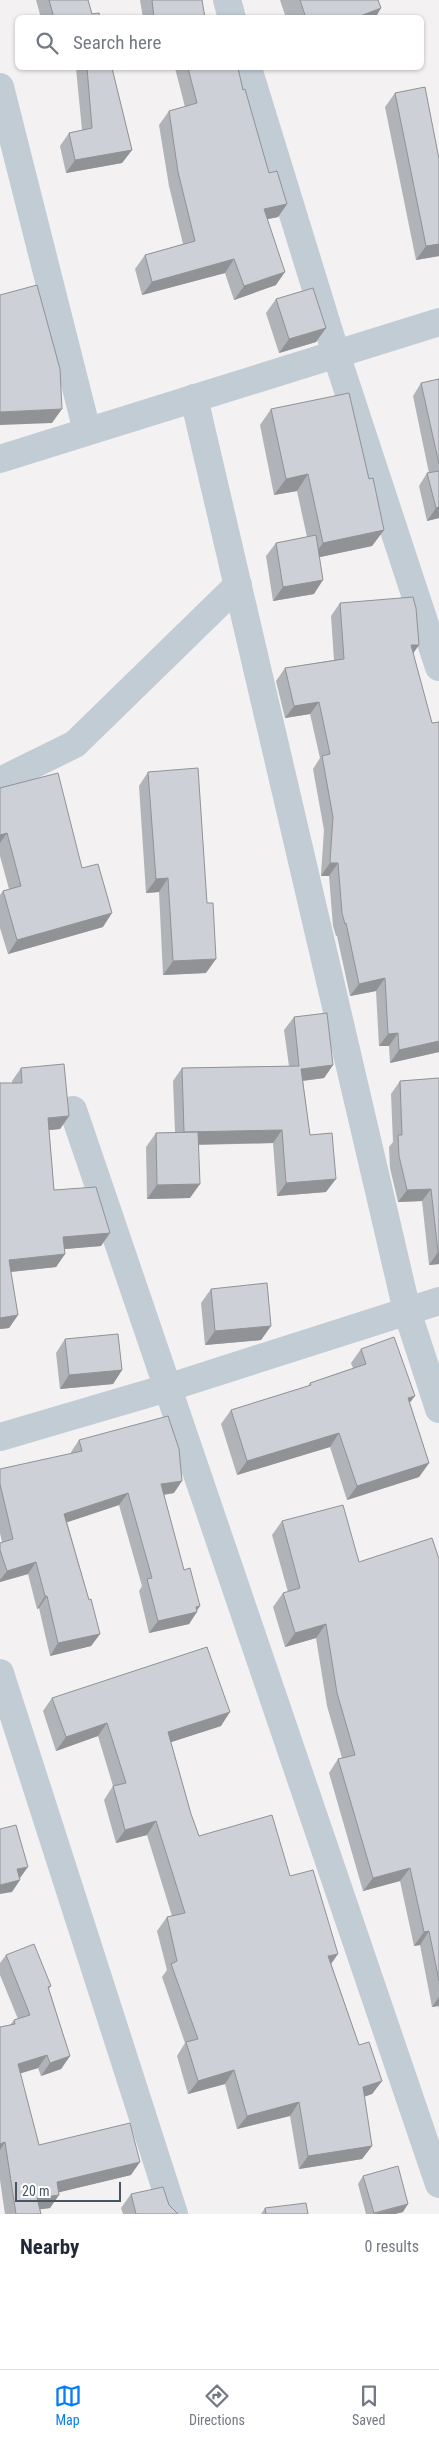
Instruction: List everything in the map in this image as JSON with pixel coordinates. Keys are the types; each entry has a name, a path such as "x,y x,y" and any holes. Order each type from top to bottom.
{"street":[{"path":"227,0 231,15"},
{"path":"249,70 336,354 439,667"},
{"path":"0,87 87,431"},
{"path":"0,459 439,322"},
{"path":"194,398 407,1311 439,1409"},
{"path":"0,781 75,744 238,585"},
{"path":"73,1110 439,2184"},
{"path":"0,1437 167,1388 439,1301"},
{"path":"0,1673 174,2214"}],"building":[{"path":"49,0 88,0 92,14 99,13 99,15 53,15"},
{"path":"152,0 202,0 204,15 154,15"},
{"path":"300,0 378,0 381,8 363,15 305,15"},
{"path":"87,70 112,70 132,150 75,160 69,133 92,128"},
{"path":"189,70 238,70 269,173 277,171 287,204 264,209 285,272 244,286 234,259 152,282 145,255 195,241 178,172 169,111 197,103"},
{"path":"425,87 439,159 439,244 426,246 395,93"},
{"path":"37,285 60,369 62,409 0,412 0,295"},
{"path":"313,288 326,328 289,339 276,299"},
{"path":"439,379 439,464 421,383"},
{"path":"349,393 369,479 373,478 384,530 323,543 308,474 286,479 271,409"},
{"path":"439,471 439,507 436,508 427,473"},
{"path":"316,535 323,580 283,587 276,543"},
{"path":"413,597 416,608 419,645 411,645 432,723 439,722 439,1041 399,1050 398,1033 388,1034 385,978 359,984 346,923 342,913 338,863 330,863 333,817 322,756 330,754 319,702 294,706 285,668 344,659 340,603"},
{"path":"198,768 207,903 213,903 216,959 173,961 168,878 156,879 148,772"},
{"path":"58,773 82,868 98,864 112,913 17,940 3,891 21,886 7,833 0,835 0,788"},
{"path":"327,1013 333,1065 301,1069 310,1135 332,1133 336,1179 286,1183 282,1130 184,1132 182,1068 299,1066 294,1017"},
{"path":"64,1064 69,1116 48,1118 54,1190 96,1187 110,1233 63,1237 65,1254 9,1260 18,1315 0,1318 0,1083 22,1083 21,1068"},
{"path":"439,1078 438,1252 431,1189 407,1190 399,1156 398,1135 402,1135 400,1081"},
{"path":"198,1132 200,1184 157,1185 156,1133"},
{"path":"267,1283 271,1326 215,1331 211,1289"},
{"path":"118,1334 122,1370 69,1375 65,1339"},
{"path":"394,1337 415,1396 408,1398 429,1463 357,1486 339,1433 247,1461 231,1410 311,1385 310,1383 366,1364 361,1349"},
{"path":"168,1416 179,1449 182,1481 161,1484 184,1570 190,1568 200,1606 196,1607 197,1612 158,1621 147,1579 152,1578 128,1493 64,1514 100,1634 58,1643 47,1596 45,1596 36,1562 7,1571 0,1550 0,1543 13,1539 0,1484 0,1469 82,1451 79,1440"},
{"path":"343,1505 359,1562 432,1538 439,1559 439,1981 429,1931 424,1932 410,1868 373,1878 338,1759 355,1755 337,1693 326,1624 295,1633 283,1593 300,1588 282,1521"},
{"path":"207,1647 230,1712 168,1732 191,1814 199,1836 272,1815 290,1876 313,1870 338,1954 328,1956 359,2045 369,2042 382,2081 363,2087 372,2146 308,2156 299,2102 247,2116 234,2070 198,2081 186,2042 198,2039 171,1964 177,1961 167,1917 185,1913 156,1821 125,1830 113,1786 126,1783 107,1723 66,1737 52,1698"},
{"path":"16,1825 28,1867 17,1869 20,1880 0,1885 0,1829"},
{"path":"34,1944 51,1986 48,1987 70,2056 50,2063 47,2055 18,2064 39,2145 130,2123 140,2162 57,2182 59,2195 37,2198 41,2214 16,2214 5,2142 0,2144 0,2027 15,2024 14,2020 30,2015 6,1955"},
{"path":"398,2166 408,2204 374,2213 363,2176"},
{"path":"163,2187 169,2205 178,2214 136,2214 131,2194"},
{"path":"306,2203 308,2214 266,2214 265,2208"}]}
